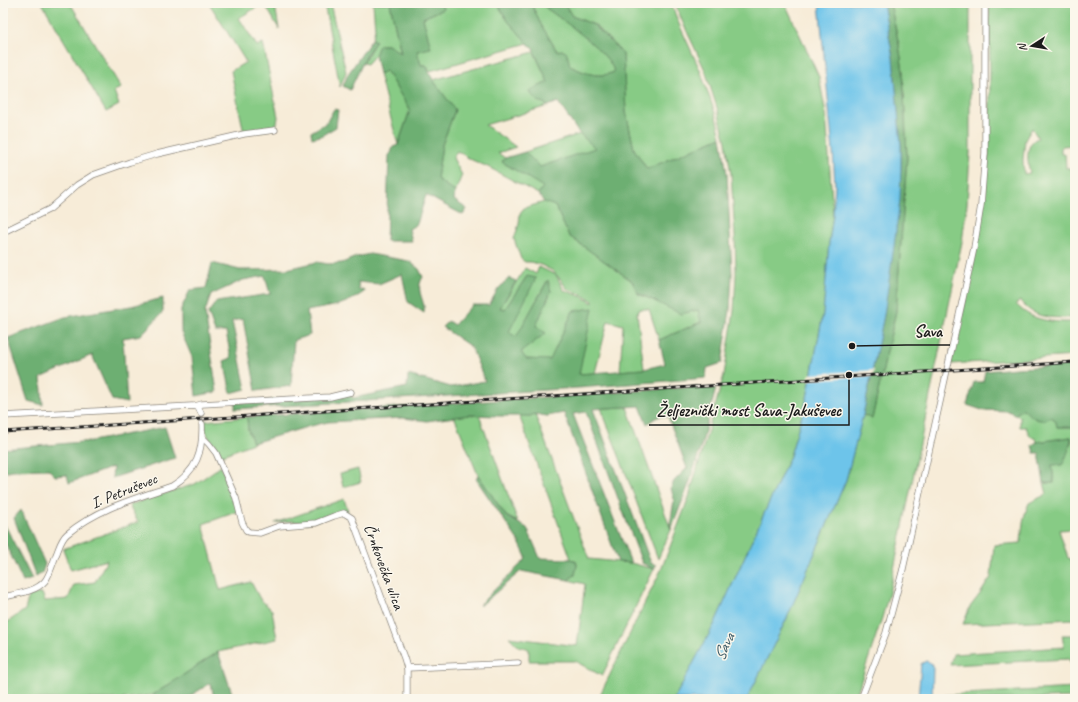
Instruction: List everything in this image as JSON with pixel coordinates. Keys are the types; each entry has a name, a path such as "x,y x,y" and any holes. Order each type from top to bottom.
{"street":[{"path":"861,699 886,633 904,569 974,248 985,153 985,3"},
{"path":"3,232 50,209 77,185 93,175 157,154 244,134 274,130"},
{"path":"3,416 330,397 351,392"},
{"path":"195,406 200,408 201,413"},
{"name":"I. Petruševec","path":"3,597 36,588 45,581 65,535 84,522 119,503 172,486 180,481 196,464 203,438 202,424"},
{"name":"Črnkovečka ulica","path":"203,438 216,453 236,498 242,522 246,530 249,532 260,533 279,526 316,522 344,513 352,518 406,668 407,699"},
{"path":"406,668 518,663"}],"green space":[{"path":"42,3 70,3 121,88 114,91 119,105 106,112"},
{"path":"209,3 264,3 239,18 257,46 263,43 278,117 274,128 244,133 231,71 246,62"},
{"path":"264,3 275,5 279,29"},
{"path":"324,3 330,3 346,72 340,87"},
{"path":"373,3 390,3 401,54 388,45 380,45 375,55 367,64 363,63 375,42 372,39 375,29"},
{"path":"390,3 441,3 443,9 423,18 431,48 417,51 421,65 426,65 433,80 455,110 442,145 437,179 455,192 454,200 467,209 463,215 426,195 417,224 409,229 412,241 386,241 389,155 393,147 398,145 410,110 386,71 379,74 375,55 379,45 388,45 401,53"},
{"path":"441,3 497,3 508,21 528,43 430,71 426,65 421,65 417,51 430,47 423,18 443,9"},
{"path":"497,3 531,3 540,23 557,51 562,50 567,53 570,66 581,71 597,75 614,72 611,64 585,37 546,8 542,3 564,3 572,16 594,25 623,54 626,112 634,149 647,169 721,137 727,174 732,274 730,310 722,363 707,368 706,378 578,388 235,409 235,403 350,394 353,398 407,387 408,375 451,387 485,381 471,347 442,327 448,321 454,325 472,305 489,305 498,289 509,278 516,281 500,308 505,309 527,276 536,278 509,332 516,337 548,280 551,291 536,326 546,333 521,352 526,359 550,360 573,311 593,308 579,374 644,369 665,364 659,340 701,322 698,310 681,314 638,293 632,281 569,236 555,206 544,202 538,194 543,187 502,162 505,158 525,152 540,167 595,148 578,132 558,102 548,106 537,101 529,91 548,82 533,49 508,21"},
{"path":"531,3 542,3 546,8 585,37 611,64 614,72 597,75 586,73 570,66 562,50 557,51 540,23"},
{"path":"564,3 671,3 700,70 715,113 721,137 647,169 634,149 626,112 623,54 595,25 572,16"},
{"path":"675,3 785,3 819,77 826,114 833,215 823,314 807,398 790,456 714,625 674,699 598,699 661,570 689,497 724,375 734,311 736,274 735,236 731,174 726,142 705,70"},
{"path":"883,3 890,3 899,45 903,71 907,157 896,311 872,419 863,415 884,315 901,168 901,145 893,58"},
{"path":"890,3 970,3 970,153 967,204 962,242 889,593 855,699 747,699 787,618 846,480 863,415 872,418 896,311 907,157 903,71"},
{"path":"989,3 1075,3 1075,145 1063,146 1061,148 1061,154 1065,154 1066,168 1070,168 1075,175 1075,318 1045,317 1033,312 1020,301 1016,304 1022,310 1036,318 1059,322 1075,322 1075,356 951,364 974,262 987,176 990,77","holes":["1032,128 1038,138 1034,140 1029,148 1028,163 1030,173 1024,174 1023,160 1025,140"]},
{"path":"372,39 376,41 367,54 350,90 343,86 348,74"},
{"path":"534,52 548,82 529,91 537,101 548,106 485,125 516,147 498,153 505,158 502,162 544,187 538,194 457,151 453,158 462,175 455,192 437,179 442,145 455,110 433,80"},
{"path":"386,71 410,110 398,145 379,74"},
{"path":"334,109 338,110 336,127 321,136 312,138 311,132 326,123"},
{"path":"580,134 596,148 540,167 525,152"},
{"path":"544,202 555,206 569,236 632,281 638,294 655,301 699,310 701,322 659,340 649,309 639,309 637,313 644,369 620,371 623,325 608,321 595,373 578,374 587,335 573,311 550,361 526,359 521,352 545,333 536,326 551,291 547,281 516,338 509,332 527,276 505,309 500,308 525,268 536,274 539,267 556,275 564,290 583,297 593,303 593,301 581,294 567,289 553,271 541,265 525,262 521,259 514,239 519,224 520,213 524,208"},
{"path":"370,254 409,261 419,269 423,277 420,291 424,313 408,302 402,274 379,284 358,282 359,290 363,289 364,292 350,301 307,311 310,335 294,340 291,386 256,391 243,319 232,321 246,389 231,393 224,361 231,358 226,332 215,332 208,313 216,302 270,294 265,276 243,280 211,295 205,312 217,392 196,396 192,357 181,332 181,309 190,290 206,288 212,263 240,270 287,269 317,262 328,264 342,263 356,257"},
{"path":"163,298 163,312 141,335 123,338 127,403 112,400 92,355 41,378 43,405 28,401 8,338 65,317 131,306"},
{"path":"1075,365 1075,412 1073,427 1057,427 1056,422 1052,417 1040,420 1032,417 1023,409 1016,415 1008,411 982,410 967,405 974,382 983,382 985,371"},
{"path":"698,387 698,389 716,388 702,443 689,484 671,530 670,525 674,500 671,488 674,481 687,468 668,417 659,417 647,424 640,406 593,409 651,563 656,565 654,569 642,563 586,412 573,414 631,563 618,562 564,413 547,416 535,414 530,416 469,415 427,421 403,418 328,422 253,443 248,430 247,417"},
{"path":"627,407 671,530 658,559 601,408"},
{"path":"1023,409 1036,419 1052,417 1056,422 1057,427 1073,427 1075,416 1075,529 1059,530 1068,558 1071,559 1075,568 1075,619 963,624 970,607 991,577 994,545 1021,543 1024,518 1029,503 1047,494 1044,483 1054,483 1052,465 1065,460 1067,450 1072,441 1071,437 1037,442 1026,427 1020,427 1020,417 1016,415"},
{"path":"535,414 589,559 631,563 654,569 602,676 575,661 529,661 529,649 518,646 509,637 577,646 585,584 568,580 575,575 577,565 576,561 571,559 519,415 530,416"},
{"path":"479,415 518,522 506,516 478,475 454,416"},
{"path":"247,417 248,430 253,443 220,456 212,444 204,421"},
{"path":"165,427 175,458 112,478 113,467 69,483 67,475 55,476 48,469 13,470 3,472 3,449 92,441"},
{"path":"1071,437 1068,451 1062,465 1052,465 1054,483 1044,483 1039,453 1034,453 1032,445 1037,442"},
{"path":"221,466 239,511 203,524 220,590 251,582 260,599 272,610 277,639 218,652 153,695 123,699 3,699 3,625 25,610 29,595 42,593 45,601 68,599 74,585 95,582 107,560 71,570 63,549 138,522 129,505 195,484"},
{"path":"358,469 361,482 343,487 340,474"},
{"path":"478,475 506,516 527,528 540,558 571,559 576,561 577,565 575,575 568,580 521,571 481,605 479,605 525,560 526,557 519,542 476,479"},
{"path":"344,499 348,511 308,523 292,521 275,523"},
{"path":"21,510 45,564 42,573 36,577 14,518"},
{"path":"3,524 7,529 32,579 23,582 3,538"},
{"path":"1062,635 1075,635 1075,676 1069,659 950,665 953,654 1064,647"},
{"path":"218,652 234,699 214,699 211,683 185,699 154,699 153,695"},
{"path":"1075,688 1075,697 945,699 945,695"}],"water":[{"path":"819,3 883,3 893,58 901,145 900,200 884,315 863,415 846,480 787,618 747,699 674,699 714,625 790,456 807,398 823,314 835,185"},
{"path":"926,661 931,663 933,668 932,699 918,699 921,664"}],"pier":[{"path":"874,370 873,376 808,380 810,374"}],"tunnel":[{"path":"201,413 202,424"}],"railway":[{"path":"3,432 1075,362"}],"place":[{"name":"Sava","path":"852,346"},
{"name":"Željeznički most Sava-Jakuševec","path":"849,375"}]}
